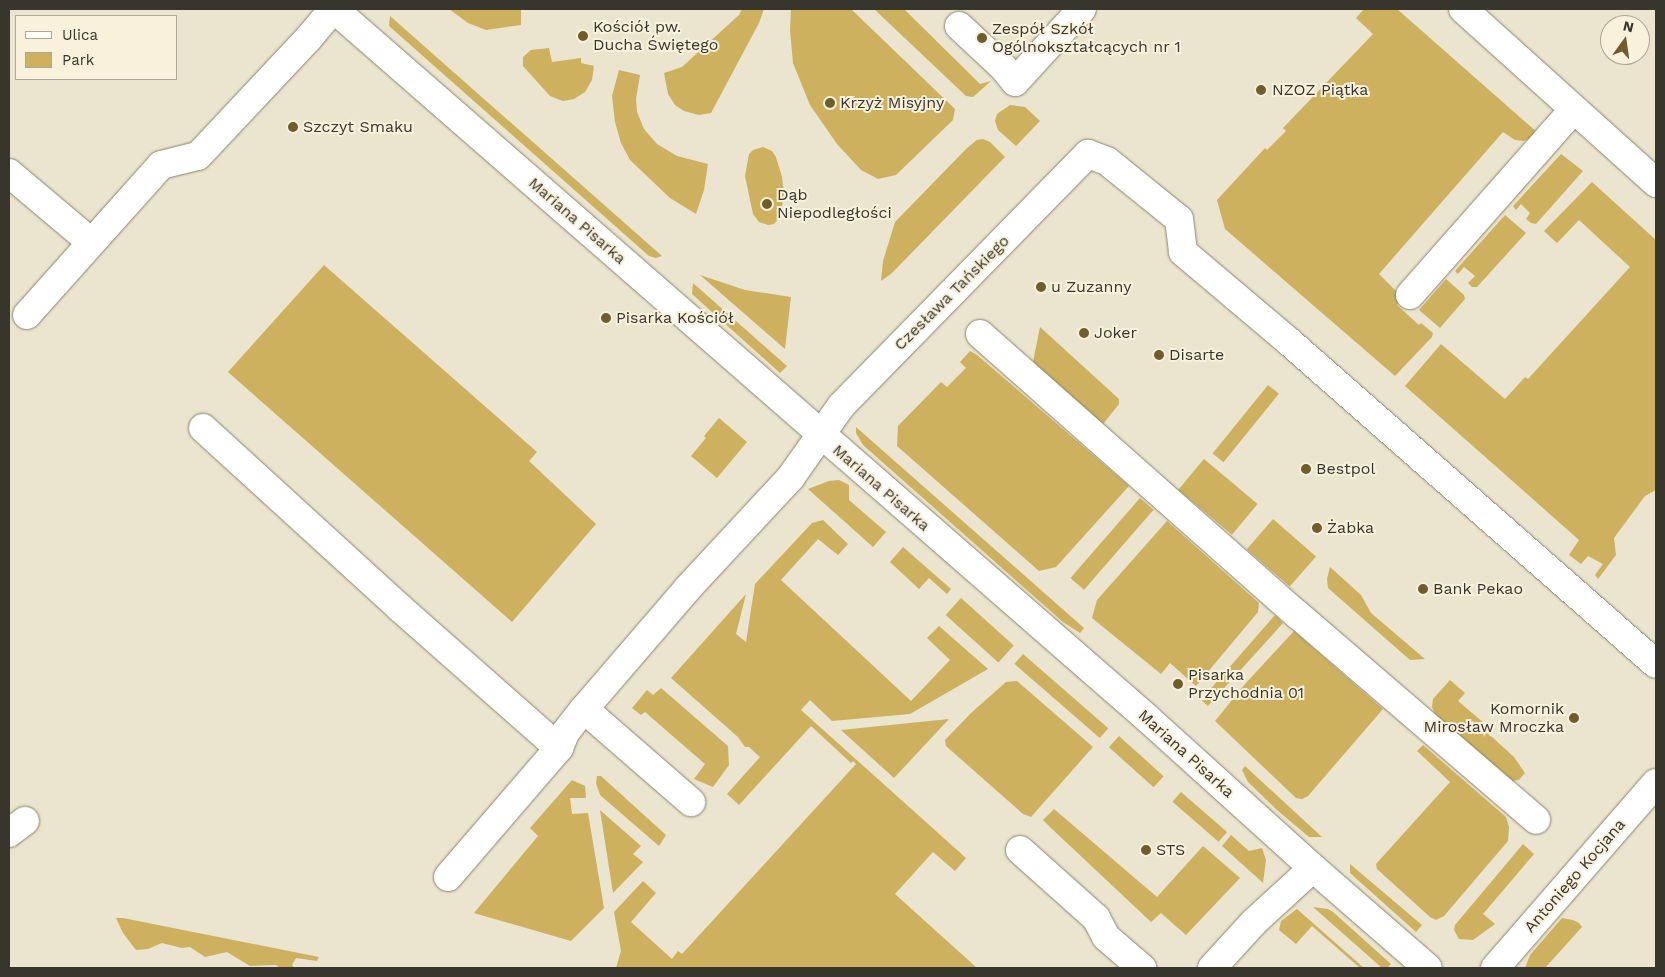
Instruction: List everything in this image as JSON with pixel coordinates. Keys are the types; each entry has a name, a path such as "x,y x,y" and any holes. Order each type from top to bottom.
{"street":[{"path":"27,315 161,165 198,156 334,9"},
{"name":"Mariana Pisarka","path":"334,9 820,435 1140,712 1313,868 1428,968"},
{"path":"959,26 1003,67 1016,82 1082,9"},
{"path":"1463,9 1656,183"},
{"path":"1410,295 1573,110"},
{"name":"Czesława Tańskiego","path":"448,877 559,748 565,733 584,709 688,588 791,477 841,406 1088,154 1107,161 1179,219 1183,252 1286,339 1656,664"},
{"path":"9,173 91,242"},
{"path":"980,334 1305,621 1536,820"},
{"path":"203,428 400,608 559,748"},
{"path":"584,709 691,802"},
{"name":"Antoniego Kocjana","path":"1494,968 1656,783"},
{"path":"1020,850 1096,918 1106,936 1142,968"},
{"path":"1212,968 1254,922 1313,868"}],"green space":[{"path":"449,9 521,9 521,25 486,30 468,23"},
{"path":"742,9 764,9 759,23 711,113 699,115 684,111 675,105 668,94 664,73 682,67 739,15"},
{"path":"791,9 851,9 955,109 953,120 896,175 878,179 861,170 837,144 810,105 793,63 790,30"},
{"path":"874,9 904,9 980,84 991,81 973,97 966,96"},
{"path":"1364,9 1397,9 1539,134 1524,141 1515,140 1503,132 1379,274 1402,297 1397,305 1419,325 1421,323 1433,333 1432,337 1395,376 1225,229 1217,200 1265,148 1267,150 1286,131 1283,128 1373,34 1356,18"},
{"path":"390,16 662,256 656,258 649,256 389,26"},
{"path":"549,48 552,62 581,58 581,63 594,66 592,80 585,92 574,99 563,101 550,96 523,66 523,57 531,50"},
{"path":"619,70 640,75 636,99 637,112 644,129 657,144 677,156 708,164 704,190 696,214 670,198 630,160 621,143 615,122 612,96"},
{"path":"1010,105 1025,107 1040,121 1016,146 998,130 995,121 997,114"},
{"path":"983,139 990,142 1005,157 892,273 881,281 883,261 895,222 967,148 977,140"},
{"path":"763,147 772,151 776,157 782,177 784,194 780,217 774,224 768,225 759,222 753,214 745,176 749,154 753,150"},
{"path":"1561,154 1583,171 1536,224 1531,223 1526,219 1530,213 1521,204 1516,210 1513,206"},
{"path":"1592,182 1656,240 1656,490 1645,496 1614,538 1616,555 1598,579 1595,575 1603,564 1588,556 1581,564 1569,555 1579,540 1405,386 1441,344 1505,399 1525,377 1528,379 1630,267 1579,220 1557,243 1544,231"},
{"path":"1505,215 1526,233 1477,287 1472,287 1468,283 1475,276 1464,267 1458,274 1455,271"},
{"path":"324,265 537,452 529,461 596,524 512,622 228,372"},
{"path":"700,275 745,290 791,297 785,349"},
{"path":"1446,279 1464,295 1465,299 1440,328 1419,310"},
{"path":"693,283 787,366 780,373 692,294"},
{"path":"1040,327 1119,399 1119,404 1103,424 1033,362"},
{"path":"970,351 1129,486 1056,567 1039,571 897,446 898,426 941,382 947,387 966,368 960,362"},
{"path":"1268,385 1279,394 1223,462 1213,453"},
{"path":"719,418 747,442 717,478 691,456"},
{"path":"856,427 1084,628 1080,633 1063,622 863,445 856,433"},
{"path":"1204,459 1258,504 1232,535 1178,490"},
{"path":"839,480 849,485 849,500 886,532 873,547 808,489 829,481"},
{"path":"1140,498 1154,510 1084,590 1070,578"},
{"path":"1273,519 1316,556 1290,587 1247,549"},
{"path":"823,520 848,544 838,555 818,539 781,580 911,701 950,660 927,638 939,626 988,669 910,714 832,721 810,700 801,710 966,858 955,871 933,852 895,894 977,968 616,968 621,951 614,912 643,881 656,893 631,922 672,959 678,951 682,954 856,764 853,761 851,763 811,726 739,805 727,794 760,757 749,747 745,747 738,737 671,678 746,594 736,634 746,642 755,584 812,523"},
{"path":"1167,521 1259,603 1258,612 1196,686 1170,663 1161,674 1092,618 1097,600"},
{"path":"903,547 951,589 947,594 929,578 919,589 890,562"},
{"path":"1330,567 1361,595 1371,613 1425,659 1410,660 1328,588 1327,579"},
{"path":"961,598 1014,646 998,663 946,615"},
{"path":"1275,615 1283,623 1208,706 1202,701 1206,694"},
{"path":"1294,631 1383,709 1308,796 1302,799 1296,798 1215,721 1245,684"},
{"path":"1023,654 1108,728 1100,738 1014,664"},
{"path":"1450,680 1465,693 1458,701 1484,723 1481,727 1514,757 1525,773 1519,780 1512,781 1435,714 1432,707 1433,699"},
{"path":"1017,681 1093,747 1031,817 1023,814 946,746 945,740 971,713 1006,682"},
{"path":"661,688 728,746 729,765 713,787 694,779 705,764 645,712 641,715 632,708 647,690 653,695"},
{"path":"949,719 894,778 841,730"},
{"path":"1119,736 1164,776 1154,787 1109,747"},
{"path":"1423,745 1506,817 1509,827 1508,841 1444,916 1436,920 1430,917 1377,869 1376,864 1450,782 1417,751"},
{"path":"1245,766 1322,837 1309,837 1277,810 1248,782 1242,770"},
{"path":"597,776 601,776 666,835 659,846 600,795 596,783"},
{"path":"572,780 585,786 586,798 570,798 572,814 588,813 604,908 571,941 474,913 538,836 530,828"},
{"path":"1181,792 1227,832 1219,842 1172,802"},
{"path":"1054,809 1157,897 1203,846 1240,878 1186,935 1161,913 1151,922 1051,828 1043,820"},
{"path":"600,810 641,846 633,854 643,862 613,893"},
{"path":"1231,835 1249,851 1262,848 1266,860 1263,883 1222,846"},
{"path":"1523,844 1534,854 1483,914 1495,924 1473,940 1459,939 1454,930 1455,925"},
{"path":"1350,864 1422,925 1416,932 1350,873"},
{"path":"1313,907 1328,909 1333,912 1391,964 1387,968 1382,968"},
{"path":"1297,909 1364,968 1360,968 1312,926 1296,944 1279,930 1281,921"},
{"path":"116,918 319,957 317,961 296,958 292,965 294,968 280,968 276,965 250,966 227,952 205,957 190,947 182,948 162,943 148,949 136,950 123,933"},
{"path":"1562,918 1573,920 1582,927 1545,968 1525,968 1530,955"}],"place":[{"name":"Kościół pw. Ducha Świętego","path":"583,36"},
{"name":"Zespół Szkół Ogólnokształcących nr 1","path":"982,38"},
{"name":"NZOZ Piątka","path":"1261,90"},
{"name":"Krzyż Misyjny","path":"830,103"},
{"name":"Szczyt Smaku","path":"293,127"},
{"name":"Dąb Niepodległości","path":"767,204"},
{"name":"u Zuzanny","path":"1041,287"},
{"name":"Pisarka Kościół","path":"606,318"},
{"name":"Joker","path":"1084,333"},
{"name":"Disarte","path":"1159,355"},
{"name":"Bestpol","path":"1306,469"},
{"name":"Żabka","path":"1317,528"},
{"name":"Bank Pekao","path":"1423,589"},
{"name":"Pisarka Przychodnia 01","path":"1178,684"},
{"name":"Komornik Mirosław Mroczka","path":"1574,718"},
{"name":"STS","path":"1146,850"}]}
